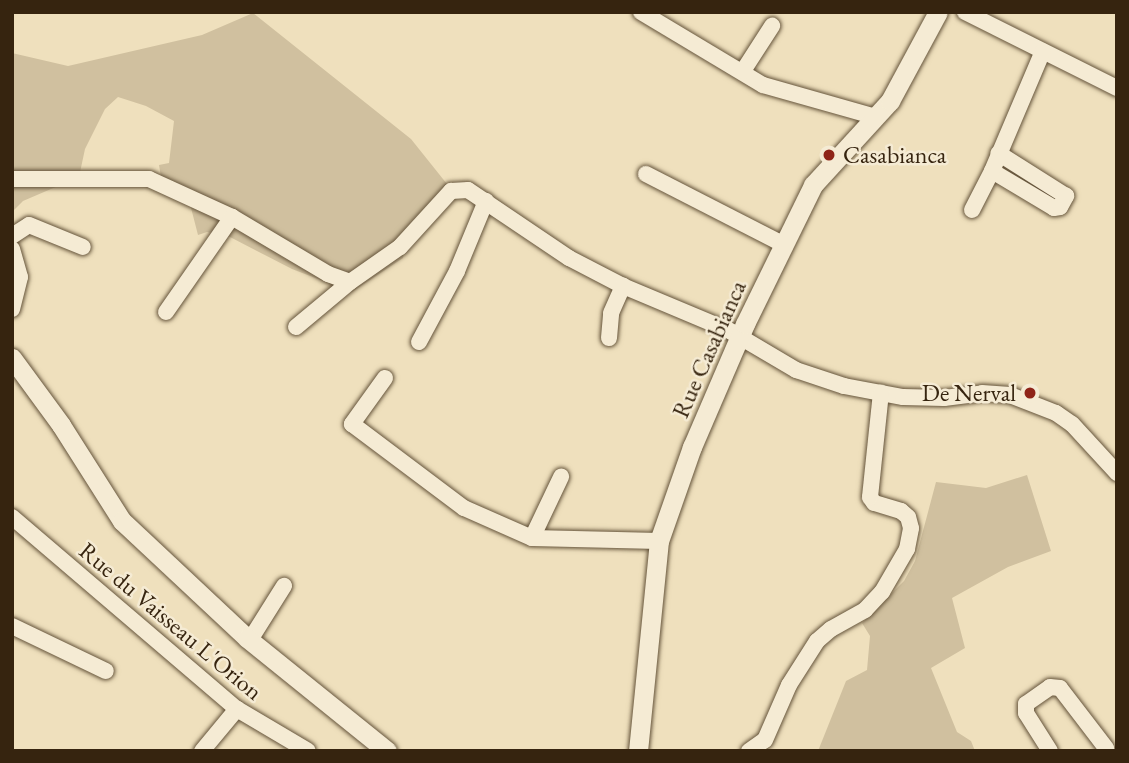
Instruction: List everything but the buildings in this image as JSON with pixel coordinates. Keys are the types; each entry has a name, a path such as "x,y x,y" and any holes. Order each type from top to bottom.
{"street":[{"path":"641,12 763,85 876,117"},
{"name":"Rue Casabianca","path":"638,751 659,541 692,447 783,244 813,185 890,101 938,12"},
{"path":"965,12 1117,88"},
{"path":"743,71 772,26"},
{"path":"972,210 992,171 1043,51"},
{"path":"992,171 1054,208 1060,206 1066,196 998,153"},
{"path":"646,174 783,244"},
{"path":"12,179 149,179 232,217 328,274 350,282"},
{"path":"296,327 350,282 400,247 451,191 468,190 569,258 623,286 730,331 796,370 844,386 881,393 943,398 982,393 1010,395 1038,404 1072,424 1117,473"},
{"path":"419,342 457,271 486,201"},
{"path":"166,312 232,217"},
{"path":"12,236 29,225 83,247"},
{"path":"12,249 20,277 12,309"},
{"path":"609,338 611,313 623,286"},
{"path":"12,359 61,425 122,521 250,640 387,751"},
{"path":"385,378 352,424 464,508 532,538 659,541"},
{"path":"748,751 765,740 789,685 817,641 831,629 865,610 882,592 907,549 911,528 908,517 901,511 874,503 870,497 881,393"},
{"path":"532,538 561,477"},
{"name":"Rue du Vaisseau L'Orion","path":"12,517 237,709 308,751"},
{"path":"250,640 284,586"},
{"path":"12,626 106,671"},
{"path":"1050,751 1026,713 1026,704 1050,687 1060,688 1106,748"},
{"path":"202,751 237,709"},
{"path":"638,751 645,751"}],"shaded area":[{"path":"253,13 411,139 447,184 406,246 403,258 352,292 292,269 230,237 207,232 198,235 190,204 164,195 159,165 169,163 174,121 146,106 118,97 105,109 85,149 79,177 23,201 12,212 12,53 68,66 202,35"},
{"path":"1027,475 1051,551 1008,567 952,598 965,648 931,668 957,732 971,741 975,751 818,751 846,681 867,670 870,636 862,623 904,581 915,561 936,482 986,488"}],"place":[{"name":"Casabianca","path":"829,155"},
{"name":"De Nerval","path":"1030,393"}]}
